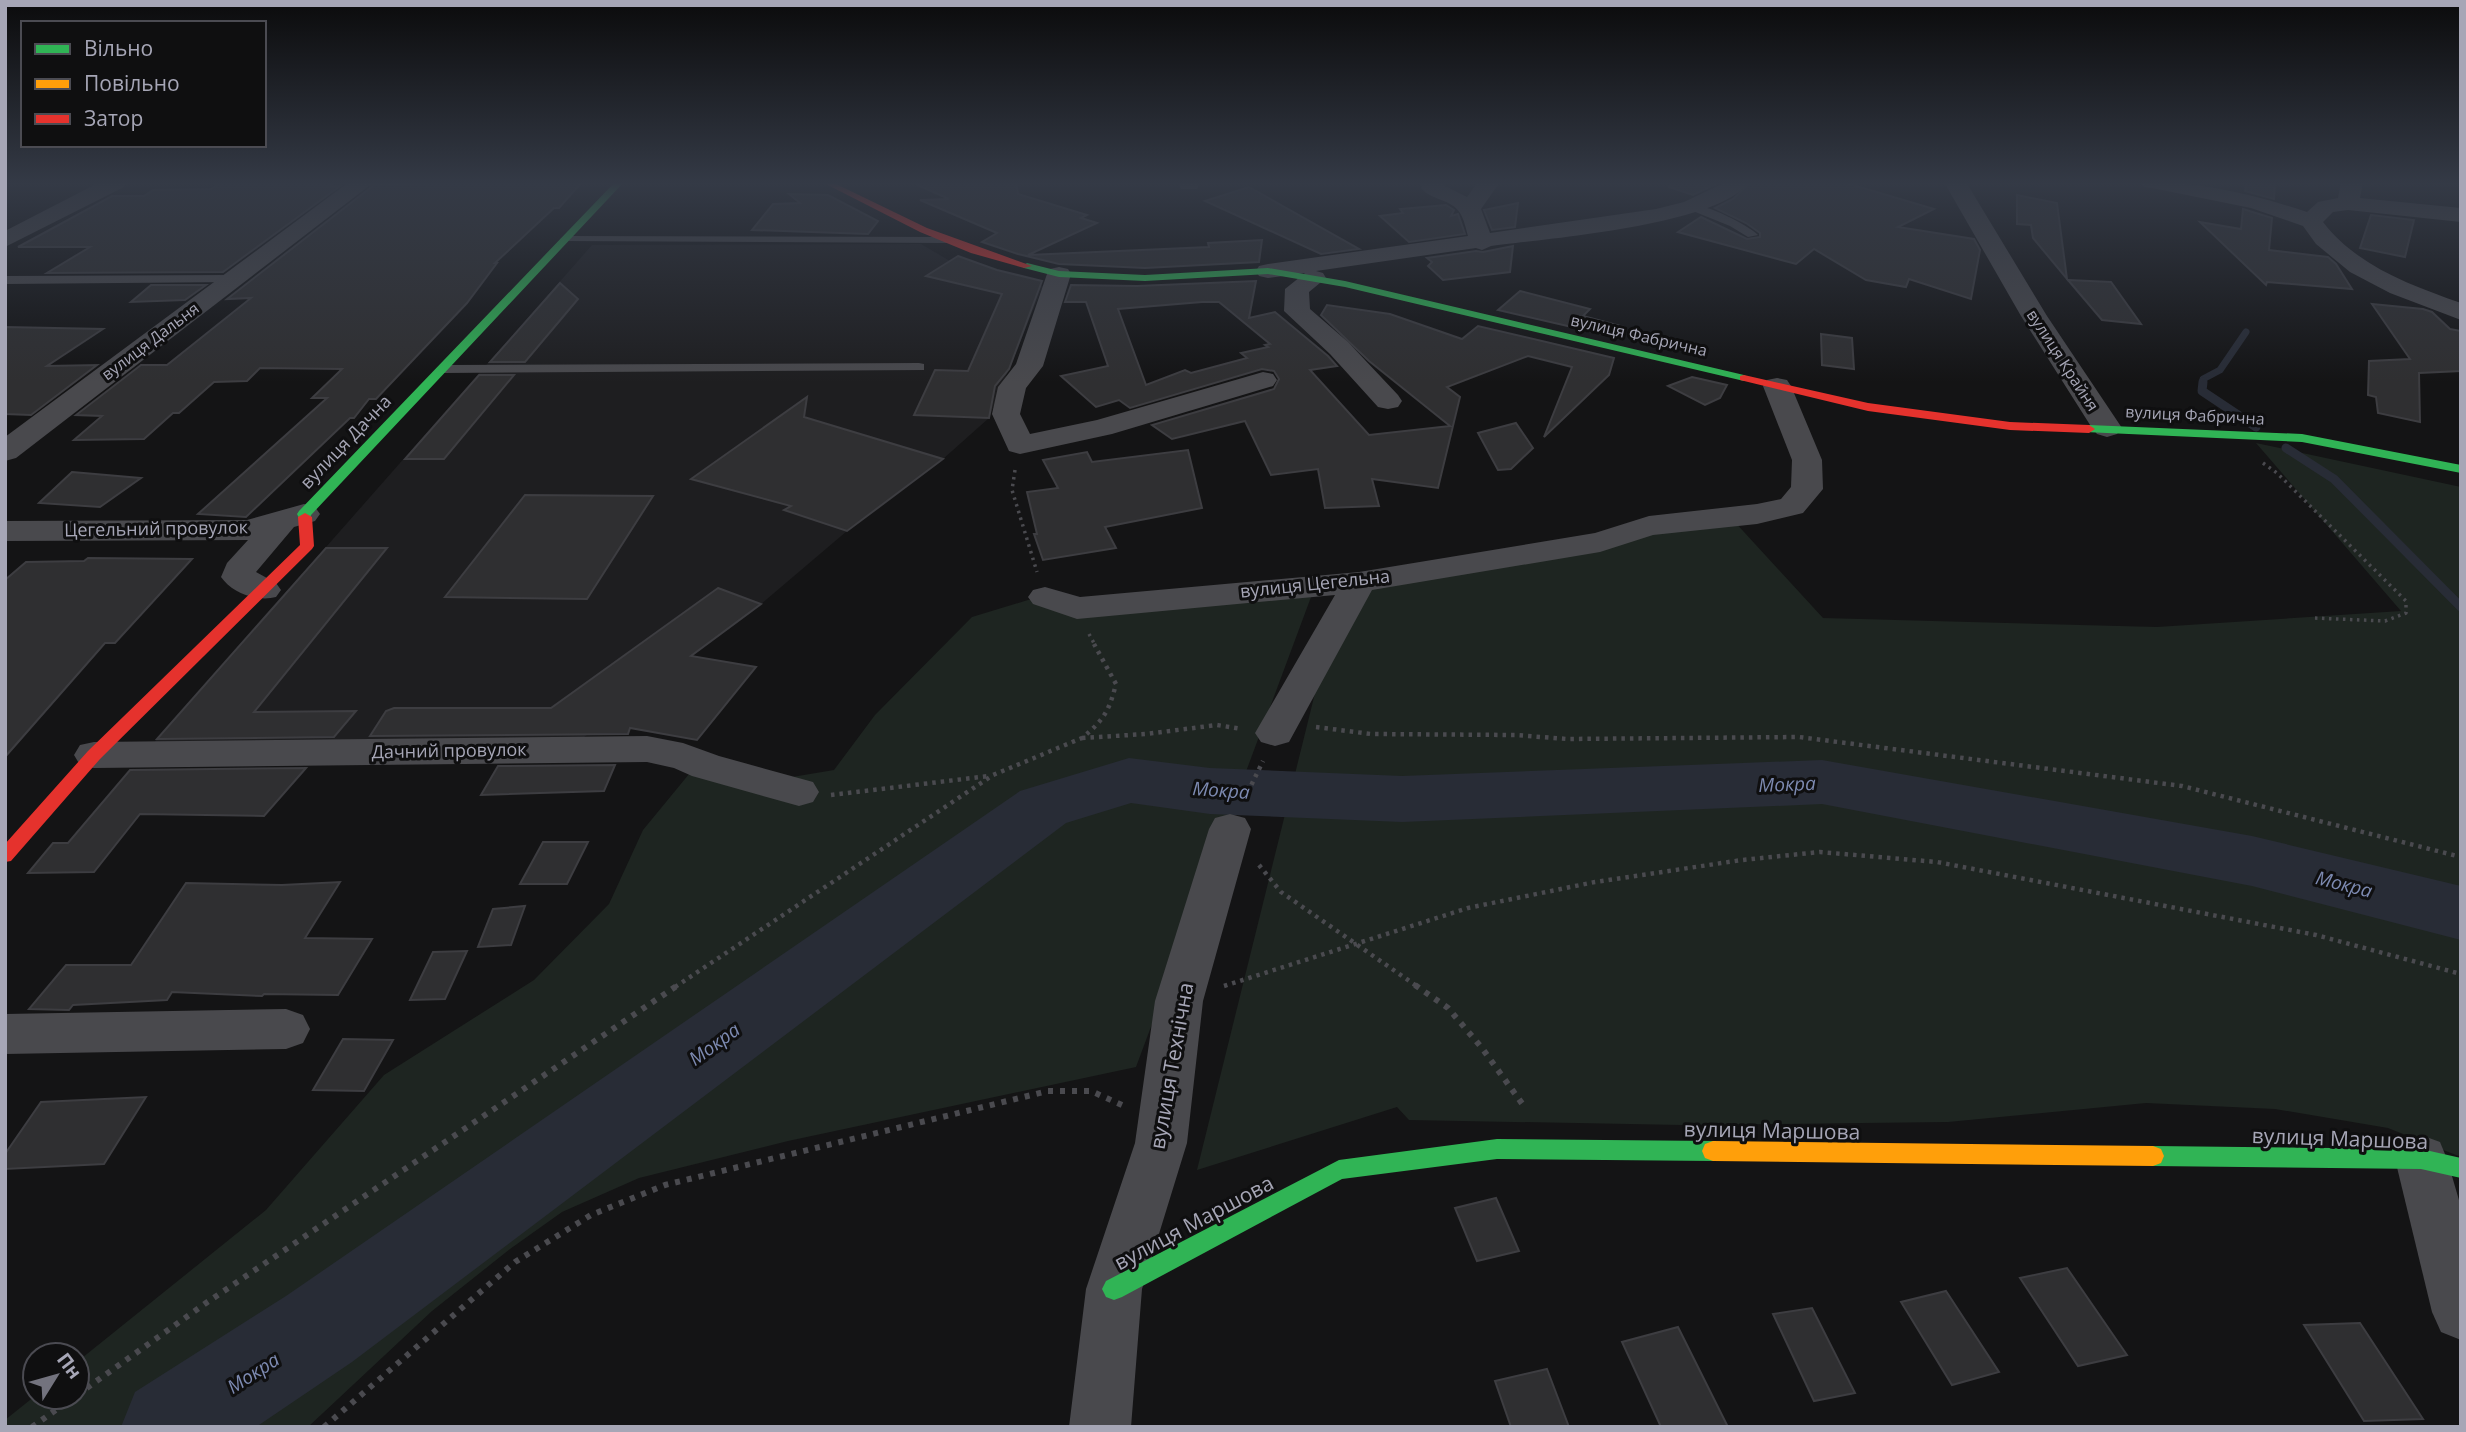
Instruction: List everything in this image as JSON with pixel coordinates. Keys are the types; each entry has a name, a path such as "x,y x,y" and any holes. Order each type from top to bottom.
{"street":[{"name":"вулиця Дальня","path":"5,452 272,249"},
{"name":"вулиця Дачна","path":"293,518 443,369 557,249"},
{"name":"вулиця Фабрична","path":"972,249 1009,262 1059,274 1144,278 1268,271 1314,278 1868,407 1945,419 2010,426 2107,428 2324,441 2461,469"},
{"path":"1268,271 1437,249"},
{"name":"вулиця Крайня","path":"1994,249 2034,316 2107,428"},
{"path":"2334,249 2354,264 2411,293 2461,312"},
{"path":"1059,274 1029,366 1012,387 1006,414 1020,445 1102,428 1263,380"},
{"path":"1314,278 1297,289 1297,311 1339,348 1388,401"},
{"name":"вулиця Цегельна","path":"1045,597 1077,608 1359,582 1600,542 1649,526 1757,514 1792,506 1807,489 1807,460 1777,386"},
{"path":"5,856 94,755 264,590 238,577 239,570 293,518"},
{"name":"Цегельний провулок","path":"5,531 248,530 293,518"},
{"path":"1273,737 1359,582"},
{"name":"Дачний провулок","path":"94,755 647,749 683,755 706,766 799,792"},
{"name":"вулиця Технічна","path":"1100,1427 1114,1289 1161,1143 1179,1001 1236,816"},
{"path":"5,1034 286,1029"},
{"name":"вулиця Маршова","path":"1114,1289 1339,1170 1497,1149 2441,1163"},
{"path":"2441,1163 2461,1312"}],"lane":[{"path":"5,280 231,279"},
{"path":"443,369 919,366"}],"path":[{"path":"2222,434 2277,473 2406,601 2406,613 2385,621 2313,618"},
{"path":"1020,445 1012,490 1045,597"},
{"path":"1082,738 1109,711 1116,684 1087,631 1090,617 1104,606"},
{"path":"91,1385 206,1303 993,775 1082,738 1146,734 1217,725 1273,737 1371,734 1516,735 1567,739 1799,737 2182,786 2461,857"},
{"path":"1273,737 1236,816 1281,892 1448,1008 1482,1048 1555,1150"},
{"path":"799,792 831,795 993,775"},
{"path":"1179,1001 1480,905 1595,882 1742,860 1819,852 1937,862 2316,934 2461,974"},
{"path":"324,1427 514,1262 591,1215 665,1185 1048,1091 1091,1091 1132,1110 1161,1143"},
{"path":"32,1427 55,1411"}],"shaded area":[{"path":"589,249 929,249 950,261 1012,275 1043,286 989,418 943,459 847,531 761,604 583,738 149,748"},
{"path":"2256,443 2461,487 2461,1157 2388,1128 2275,1109 2146,1103 1948,1122 1682,1125 1409,1120 1397,1107 1197,1170 1341,588 1733,520 1823,618 2157,627 2401,611"},
{"path":"1314,589 1136,1067 788,1141 639,1178 562,1212 510,1249 432,1311 308,1427 5,1427 5,1420 21,1407 21,1411 91,1411 91,1351 266,1210 384,1075 534,980 609,904 643,830 694,768 780,779 834,770 875,715 972,617 1028,600 1263,596"}],"building":[{"path":"87,249 255,249 223,272 47,273"},
{"path":"292,249 510,249 495,263 467,303 376,399 369,399 354,418 350,418 246,517 198,514 327,398 312,398 342,369 260,368 247,381 214,382 144,439 74,440 102,416 76,415 141,365 167,365 251,298 227,299"},
{"path":"1002,249 1041,249 1028,255 1168,249 1261,249 1259,262 1145,268 1059,264"},
{"path":"1310,249 1359,249 1321,254"},
{"path":"1513,249 1510,272 1443,280 1428,266 1432,262 1427,258"},
{"path":"1740,249 1979,249 1980,250 1971,299 1909,279 1906,287 1866,280 1814,249 1796,264"},
{"path":"2042,249 2063,249 2067,279"},
{"path":"2228,249 2269,249 2328,257 2336,264 2352,289 2267,282 2266,285"},
{"path":"2364,249 2407,249 2405,257"},
{"path":"958,256 997,270 1042,281 1009,369 995,386 989,418 914,415 935,370 968,371 1002,294 926,276"},
{"path":"2068,280 2111,282 2141,324 2102,320"},
{"path":"1256,281 1249,318 1275,312 1328,356 1337,366 1310,370 1369,435 1450,426 1369,361 1321,315 1327,305 1390,314 1462,339 1478,326 1614,358 1609,375 1544,437 1572,367 1528,356 1447,387 1460,397 1438,488 1372,479 1379,506 1325,508 1318,469 1271,475 1245,421 1172,439 1152,425 1274,389 1279,379 1274,371 1262,369 1130,408 1119,400 1096,407 1061,376 1108,366 1086,302 1065,302 1071,285 1137,286","holes":["1219,302 1270,344 1265,345 1268,347 1241,353 1247,358 1191,373 1185,370 1146,385 1118,309"]},
{"path":"560,283 578,299 525,362 490,362"},
{"path":"151,285 206,285 185,300 131,302"},
{"path":"1520,291 1590,309 1583,316 1624,327 1620,338 1498,310"},
{"path":"2372,304 2423,309 2432,312 2450,329 2461,331 2461,371 2419,373 2420,422 2378,413 2376,397 2368,395 2369,361 2410,359"},
{"path":"5,327 103,329 47,366 97,365 31,415 5,414"},
{"path":"1821,334 1852,338 1854,369 1822,365"},
{"path":"479,375 514,375 444,459 405,459"},
{"path":"1692,377 1727,385 1720,398 1705,405 1668,386"},
{"path":"807,397 804,417 943,459 847,531 784,510 791,506 691,479"},
{"path":"1516,423 1533,448 1511,469 1498,470 1478,433"},
{"path":"1188,450 1202,508 1105,527 1116,548 1043,560 1034,534 1037,534 1027,492 1058,488 1043,460 1087,452 1092,462"},
{"path":"72,472 141,478 100,507 39,503"},
{"path":"525,495 653,496 587,599 445,597"},
{"path":"326,548 387,548 254,712 356,711 334,737 157,739"},
{"path":"88,558 192,559 115,643 105,643 5,757 5,580 26,562 84,561"},
{"path":"718,588 761,604 691,656 756,667 697,740 630,728 628,734 370,736 386,711 394,708 551,708"},
{"path":"615,765 604,791 481,795 498,766"},
{"path":"306,768 264,816 140,814 94,872 28,873 53,843 68,843 130,770"},
{"path":"543,842 588,842 567,884 520,884"},
{"path":"340,882 305,938 372,939 338,995 262,996 172,992 167,1000 73,1005 69,1010 29,1009 66,965 131,965 186,883 282,885"},
{"path":"525,906 511,945 478,947 493,909"},
{"path":"467,951 445,999 410,1000 433,952"},
{"path":"343,1039 393,1040 364,1091 313,1090"},
{"path":"146,1097 104,1164 5,1169 5,1154 41,1102"},
{"path":"1496,1198 1519,1251 1477,1261 1455,1208"},
{"path":"2067,1268 2127,1355 2078,1366 2020,1278"},
{"path":"1946,1291 1999,1372 1952,1385 1901,1302"},
{"path":"1812,1308 1855,1393 1814,1401 1773,1314"},
{"path":"2360,1323 2423,1419 2364,1421 2304,1325"},
{"path":"1678,1327 1728,1427 1661,1427 1622,1342"},
{"path":"1547,1369 1569,1427 1511,1427 1495,1381"}],"waterway":[{"path":"2203,382 2203,379 2220,370 2246,332"},
{"path":"2203,382 2202,391 2256,427"},
{"path":"2286,448 2334,479 2461,607"},
{"name":"Мокра","path":"170,1427 319,1329 1043,807 1129,780 1210,791 1402,799 1822,782 2252,861 2461,913"}],"traffic: fast":[{"path":"305,517 304,514 556,249"},
{"path":"1027,266 1059,274 1145,278 1268,271 1345,284 1744,378"},
{"path":"2089,429 2302,438 2461,469"},
{"path":"1114,1289 1339,1170 1497,1149 1713,1151"},
{"path":"2153,1156 2421,1159 2461,1168"}],"traffic: slow":[{"path":"1713,1151 2153,1156"}],"traffic: jam":[{"path":"971,249 1027,266"},
{"path":"1744,378 1868,407 2010,426 2089,429"},
{"path":"5,856 94,755 307,546 305,517"}]}
